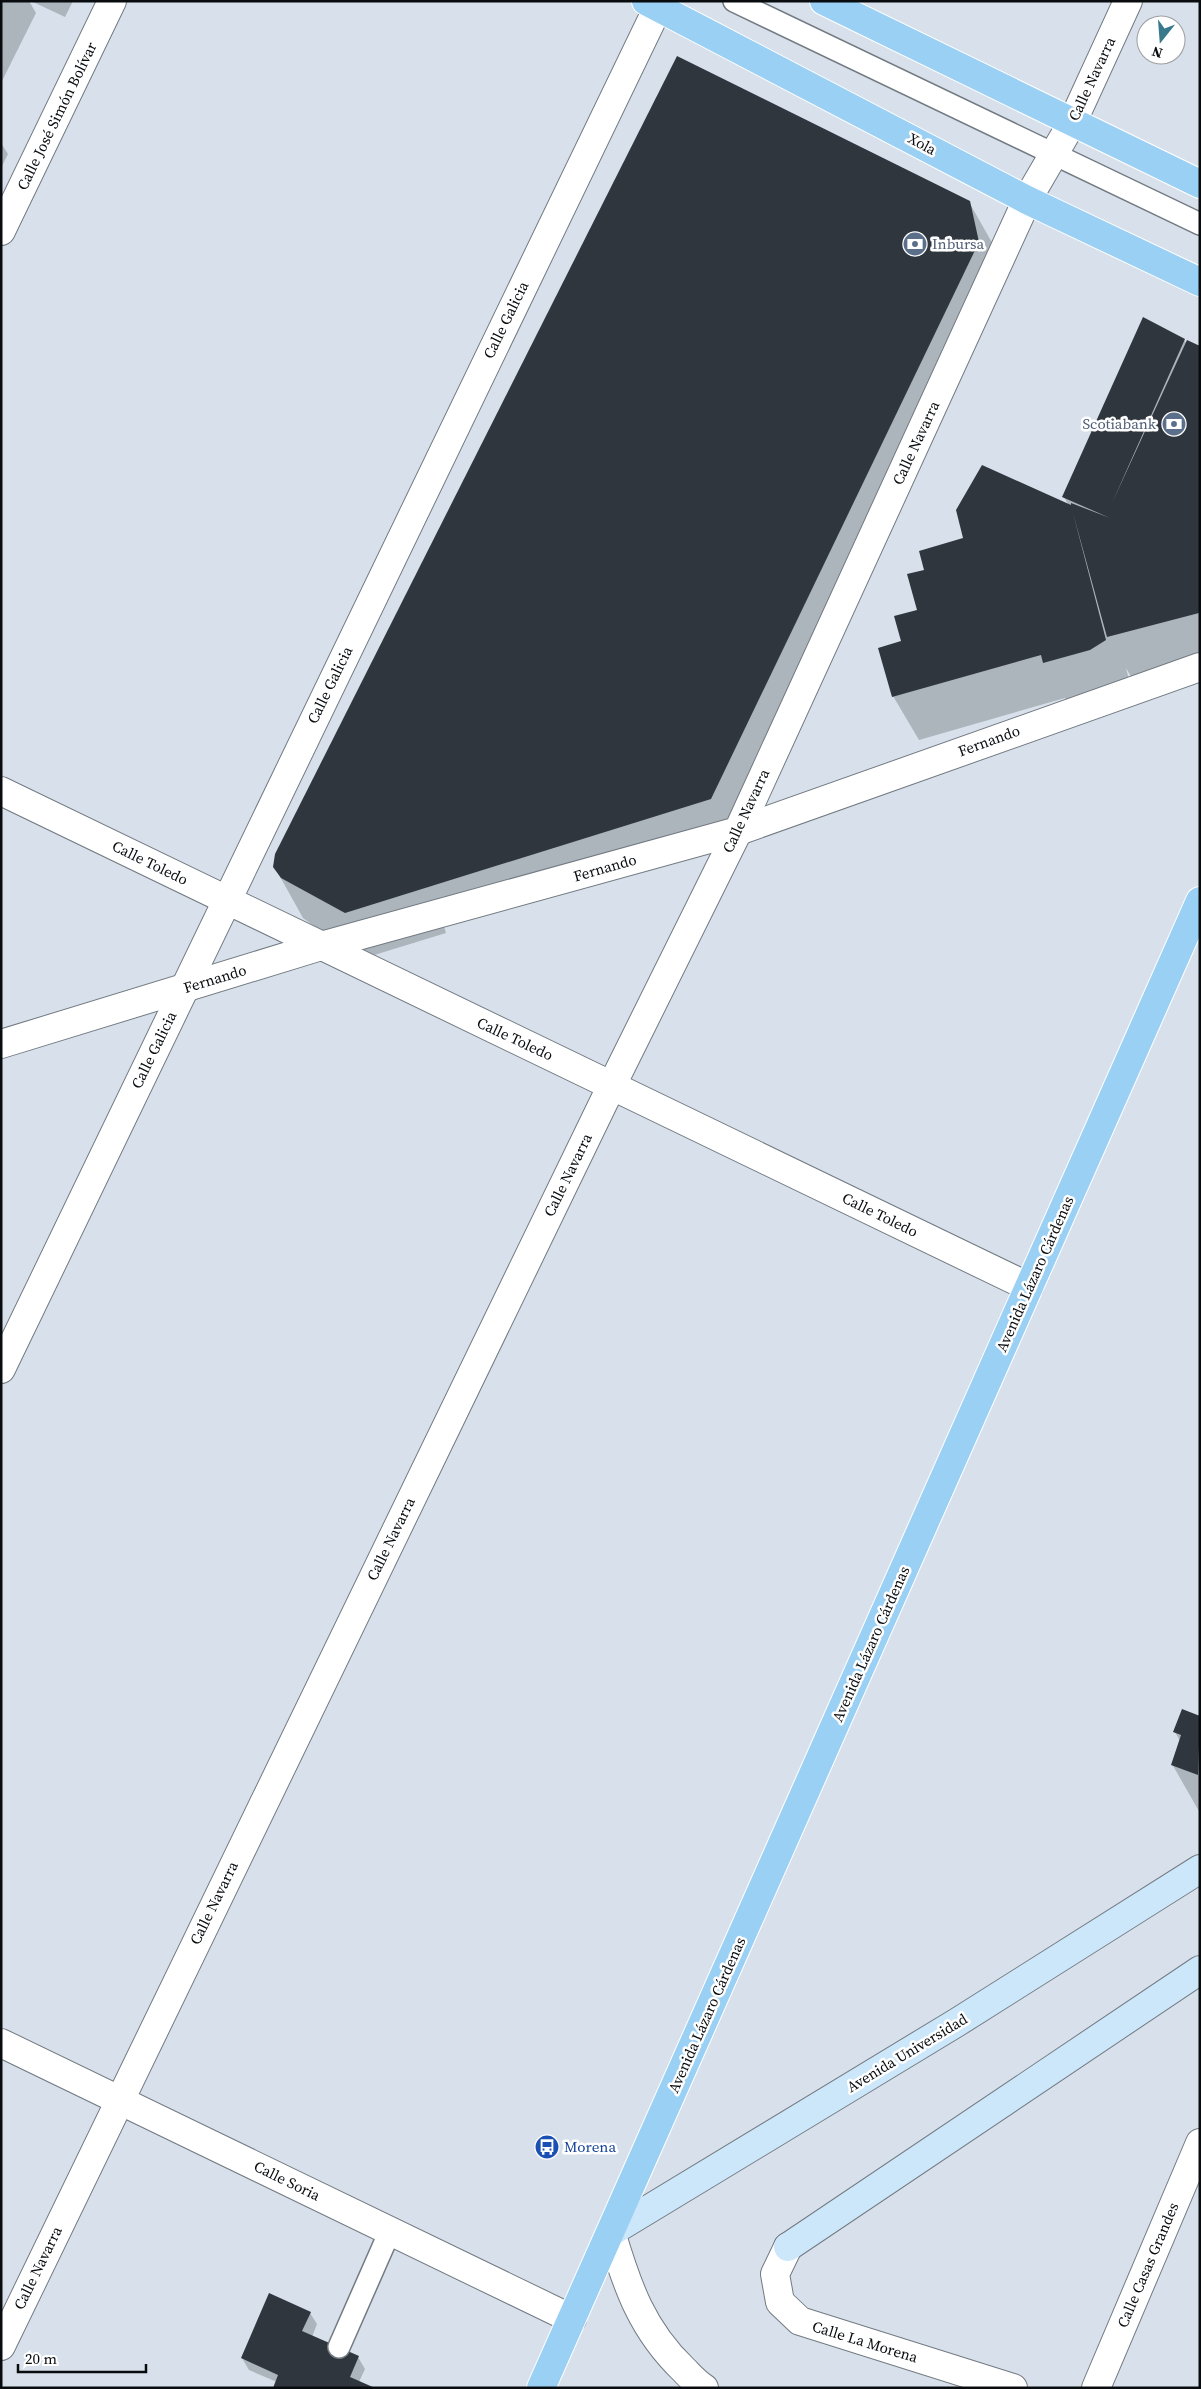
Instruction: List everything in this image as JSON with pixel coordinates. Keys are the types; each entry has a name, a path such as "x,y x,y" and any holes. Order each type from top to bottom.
{"main road":[{"path":"824,1 1200,184"},
{"name":"Xola","path":"655,3 1027,200 1200,282"},
{"name":"Avenida Lázaro Cárdenas","path":"541,2388 1200,901"},
{"name":"Avenida Universidad","path":"611,2232 956,2023 1200,1869"},
{"path":"788,2247 1200,1970"}],"street":[{"name":"Calle José Simón Bolívar","path":"1,231 112,1"},
{"name":"Calle Navarra","path":"1,2346 612,1085 738,830 1027,200 1072,123 1128,1"},
{"name":"Calle Galicia","path":"1,1369 655,3"},
{"name":"Fernando","path":"1,1044 321,946 738,830 1200,667"},
{"name":"Calle Toledo","path":"1,791 1029,1287"},
{"name":"Calle Soria","path":"1,2043 572,2318"},
{"name":"Calle Casas Grandes","path":"1096,2388 1200,2143"},
{"path":"611,2232 627,2284 643,2320 669,2356 704,2388"},
{"name":"Calle La Morena","path":"788,2247 775,2274 780,2302 800,2321 1013,2388"}],"lane":[{"path":"734,1 1200,224"},
{"path":"339,2347 390,2230"}],"building":[{"path":"677,56 970,201 979,242 711,799 345,913 281,878 273,867 275,854"},
{"path":"1143,317 1185,339 1112,503 1187,340 1200,346 1199,613 1107,637 1073,513 1106,640 1090,650 1043,663 1041,655 892,697 878,648 901,641 894,616 917,610 907,574 924,570 919,551 963,538 956,510 982,465 1071,505 1071,503 1110,518 1062,497"},
{"path":"1182,1709 1200,1716 1198,1775 1171,1765 1181,1735 1173,1732"},
{"path":"269,2293 311,2312 302,2331 359,2356 350,2377 375,2388 273,2388 278,2375 241,2358"}],"place":[{"name":"Inbursa","path":"915,244"},
{"name":"Scotiabank","path":"1174,424"},
{"name":"Morena","path":"547,2147"}]}
